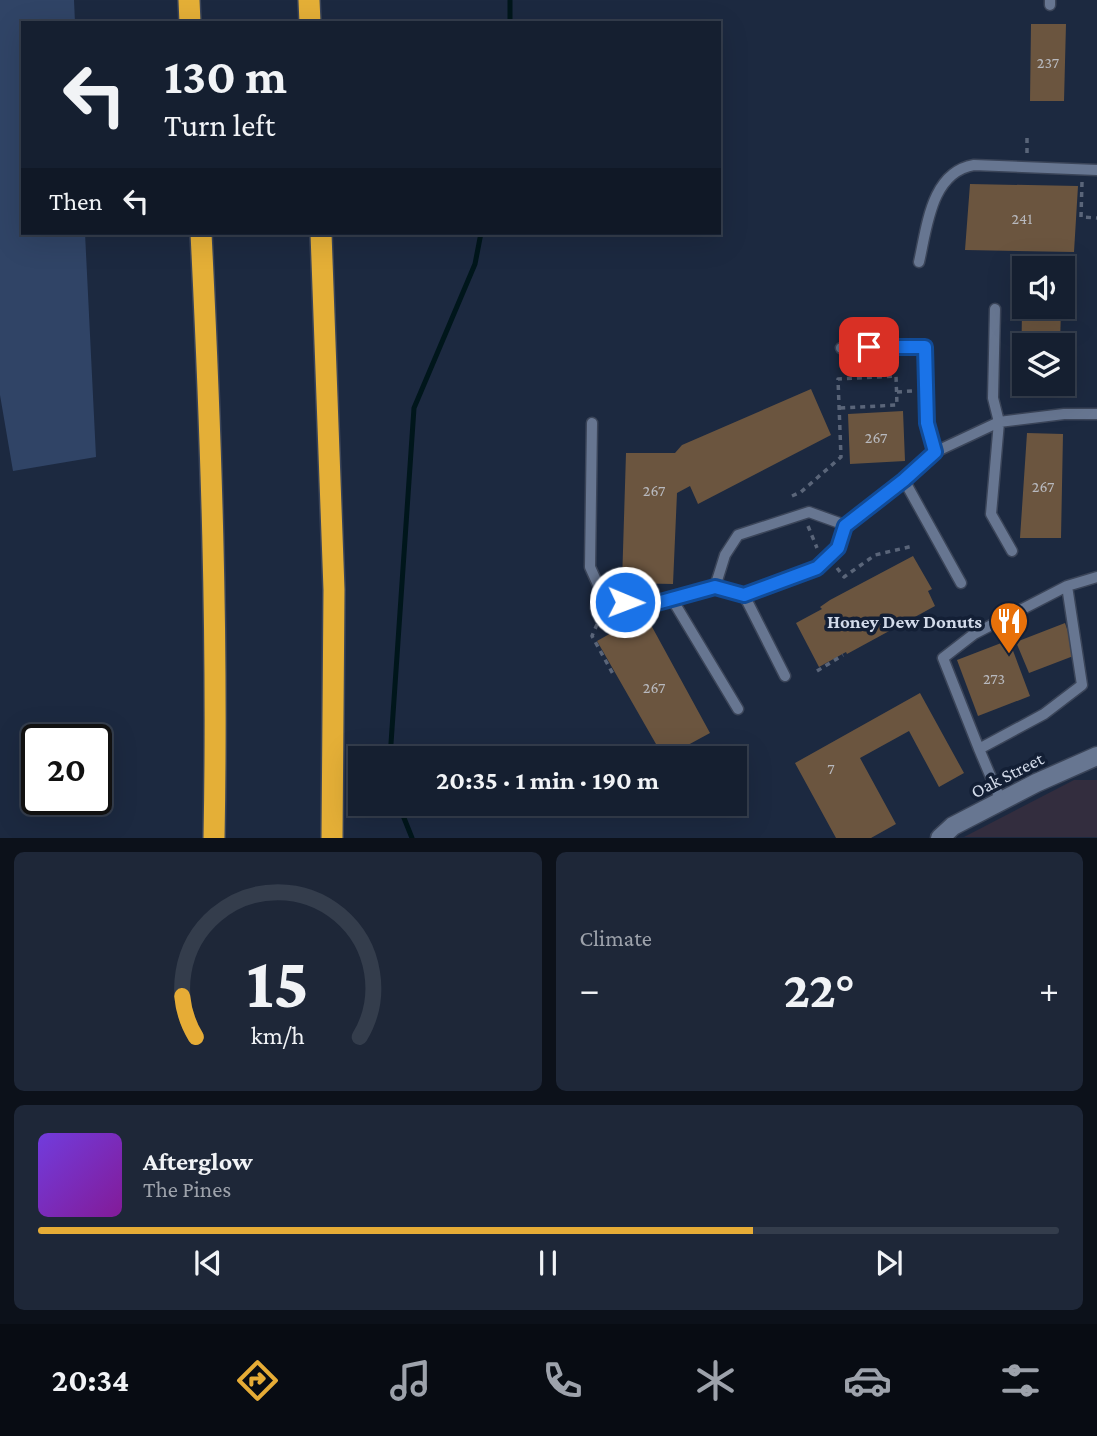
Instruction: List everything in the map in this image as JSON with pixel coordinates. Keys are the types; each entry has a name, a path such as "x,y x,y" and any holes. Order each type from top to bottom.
{"highway":[{"path":"189,0 190,21"},
{"path":"309,0 310,21"},
{"path":"201,235 213,556 216,719 214,838"},
{"path":"321,235 334,590 332,838"}],"street":[{"name":"Oak Street","path":"940,838 953,826 1036,783 1097,756"}],"lane":[{"path":"919,262 937,193 948,177 961,167 974,165 1097,170"},
{"path":"995,309 993,398 999,422 991,514 1012,551"},
{"path":"841,348 925,347 927,423 935,452"},
{"path":"592,423 590,567 604,598 646,606 715,587 744,595 817,568 838,548 845,526 935,452 999,422 1064,414 1097,414"},
{"path":"904,480 961,583"},
{"path":"715,587 725,555 738,535 809,512 845,526"},
{"path":"1001,801 943,659 974,634 1067,586 1097,577"},
{"path":"979,749 1044,714 1082,685 1067,586"},
{"path":"744,595 785,676"},
{"path":"672,599 738,709"}],"path":[{"path":"1027,138 1027,155"},
{"path":"1082,180 1081,217 1097,218"},
{"path":"792,496 801,492 841,457 839,408 838,379 896,376 897,405 839,408"},
{"path":"806,520 819,554"},
{"path":"837,568 844,577 876,555 913,546"},
{"path":"601,615 592,636 613,674"},
{"path":"817,671 843,655"}],"shaded area":[{"path":"0,0 74,0 75,21 21,21 21,235 85,235 96,457 13,471 0,395"},
{"path":"1074,780 1097,780 1097,837 964,837"}],"building":[{"path":"1031,24 1066,24 1064,101 1030,101"},
{"path":"970,184 1078,186 1074,252 965,250"},
{"path":"1022,319 1061,319 1060,333 1022,333"},
{"path":"811,389 831,435 698,504 690,486 677,493 673,584 622,583 626,453 675,453 682,445"},
{"path":"903,411 905,461 850,464 848,414"},
{"path":"1027,433 1063,434 1061,538 1020,538"},
{"path":"913,556 932,589 928,591 935,606 819,667 796,623 822,609 820,607 830,600"},
{"path":"645,614 710,733 686,746 657,746 597,641"},
{"path":"1065,623 1076,655 1029,673 1016,642"},
{"path":"1009,640 1030,696 978,716 957,660"},
{"path":"920,693 964,773 939,787 909,731 860,758 896,824 871,838 836,838 795,763"}],"waterway":[{"path":"510,0 510,21"},
{"path":"391,746 414,408 475,264 481,235"},
{"path":"403,816 412,838"}],"place":[{"name":"Honey Dew Donuts","path":"1009,655"}],"route":[{"path":"625,602 646,606 715,587 744,595 817,568 838,548 845,526 935,452 927,423 925,347 869,347"}]}
